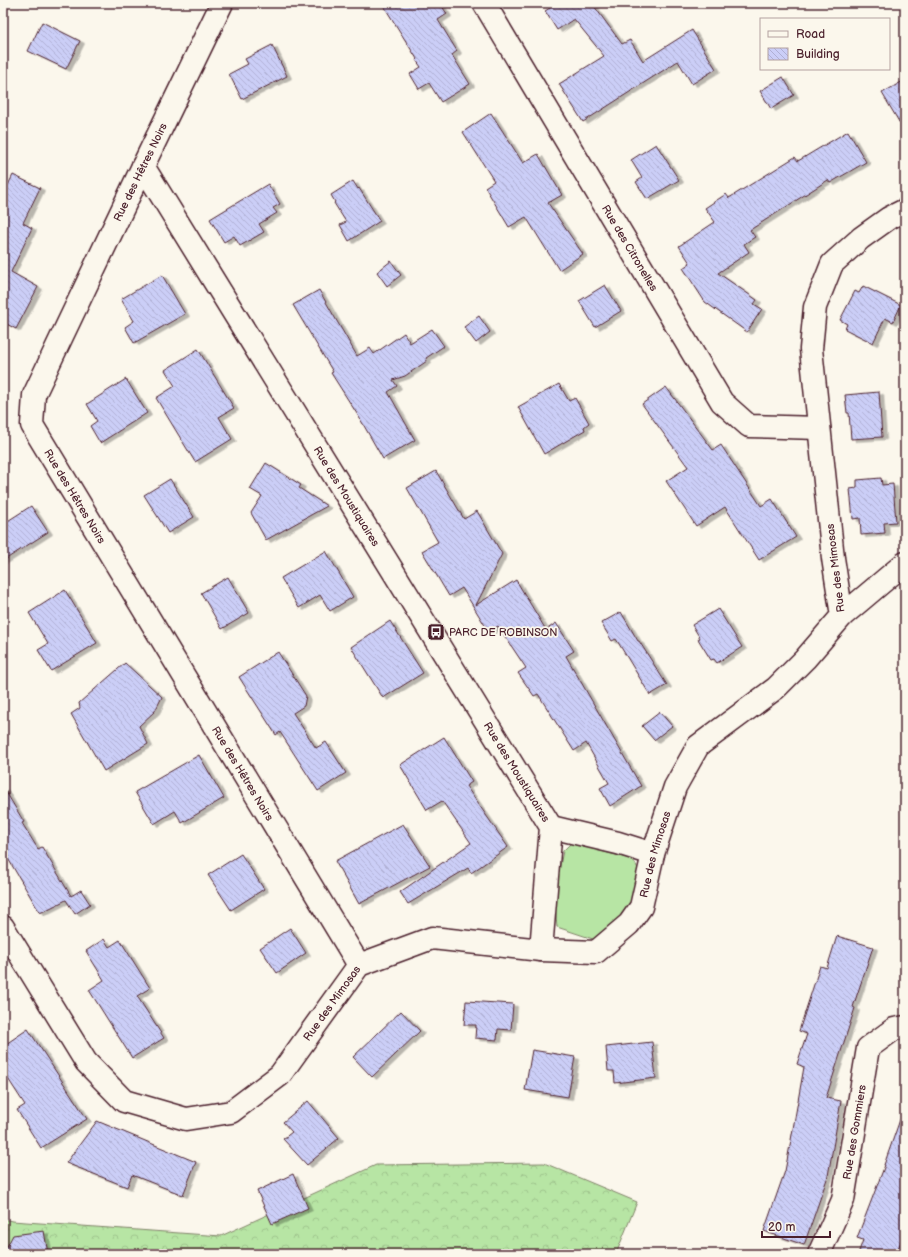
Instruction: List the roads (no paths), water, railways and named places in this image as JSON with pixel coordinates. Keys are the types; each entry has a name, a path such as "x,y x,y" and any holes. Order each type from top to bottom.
{"street":[{"name":"Rue des Hêtres Noirs","path":"222,3 34,395 32,425 359,965"},
{"name":"Rue des Citronelles","path":"484,3 722,402 749,426 819,428"},
{"name":"Rue des Moustiquaires","path":"143,166 551,827 541,950"},
{"name":"Rue des Mimosas","path":"3,927 86,1062 124,1102 186,1120 231,1112 280,1075 359,965 432,938 541,950 596,952 629,924 641,908 653,854 675,787 698,746 776,688 805,659 842,616 833,558 811,349 815,307 832,264 872,230 889,218 905,210"},
{"path":"842,616 905,563"},
{"name":"Rue des Moustiquaires","path":"551,827 618,843 653,854"},
{"name":"Rue des Gommiers","path":"819,1254 843,1200 868,1048 894,1029 905,1027"}],"place":[{"name":"PARC DE ROBINSON","path":"436,632"}]}
